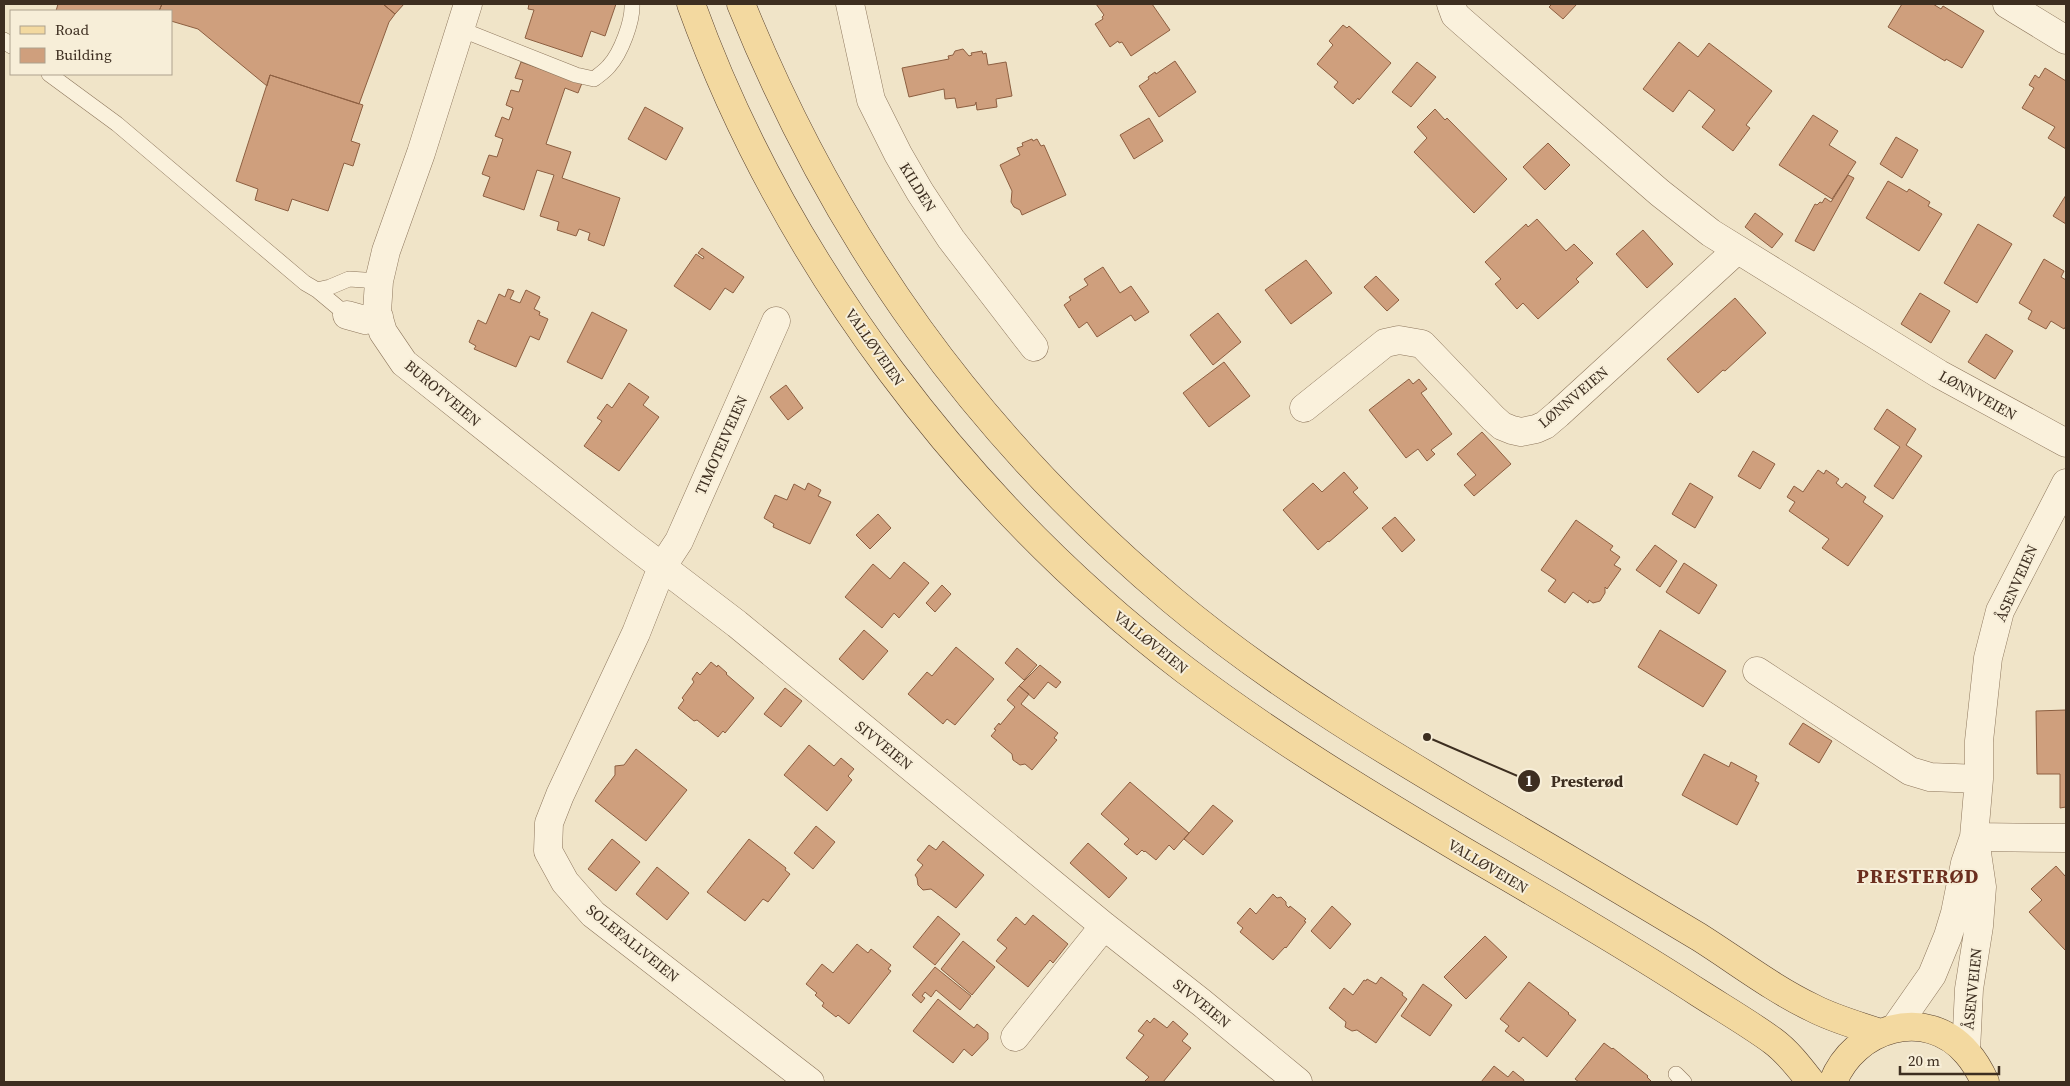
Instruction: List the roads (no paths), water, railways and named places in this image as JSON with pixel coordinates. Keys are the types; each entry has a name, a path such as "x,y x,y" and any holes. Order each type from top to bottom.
{"main road":[{"name":"VALLØVEIEN","path":"691,4 735,109 768,176 820,266 870,342 905,390 962,459 992,493 1066,568 1110,608 1185,670 1265,727 1372,796 1674,976 1774,1042 1790,1057 1811,1082"},
{"path":"741,4 777,89 808,153 852,230 899,303 979,407 1056,493 1174,602 1267,672 1334,718 1698,937 1788,995 1822,1012 1888,1030"},
{"path":"1833,1082 1838,1069 1849,1054 1864,1041 1888,1030 1914,1027 1933,1031 1951,1039 1966,1051 1978,1066 1985,1082"}],"street":[{"name":"BUROTVEIEN","path":"468,4 421,153 386,250 379,281 377,312 383,332 404,363 662,567"},
{"name":"KILDEN","path":"850,4 870,100 898,154 951,239 1034,347"},
{"name":"LØNNVEIEN","path":"1450,4 1456,15 1464,23 1652,186 1711,233 1939,374 2066,443"},
{"path":"2007,4 2066,40"},
{"name":"LØNNVEIEN","path":"1304,408 1385,343 1399,340 1422,344 1502,426 1521,432 1536,429 1546,425 1737,250"},
{"path":"347,315 365,320 379,317"},
{"name":"TIMOTEIVEIEN","path":"662,567 679,541 776,321"},
{"name":"ÅSENVEIEN","path":"1966,1051 1969,989 1979,926 1982,887 1974,837 1979,779 1979,741 1988,658 2000,611 2066,483"},
{"name":"SIVVEIEN","path":"662,567 737,624 1104,926 1298,1082"},
{"name":"SOLEFALLVEIEN","path":"662,567 636,633 560,795 549,823 548,850 565,882 593,914 810,1082"},
{"path":"1757,671 1910,770 1930,777 1979,779"},
{"name":"ÅSENVEIEN","path":"1888,1030 1932,975 1955,913 1965,863 1974,837"},
{"path":"1974,837 2066,838"},
{"path":"1015,1037 1104,926"}],"lane":[{"path":"460,29 576,75 594,79 610,66 624,41 632,4"},
{"path":"50,75 117,124 305,283 317,290 347,315"},
{"path":"317,290 349,279 379,281"}],"place":[{"name":"Presterød","path":"1427,737"}],"district":[{"name":"PRESTERØD","path":"1918,876"}]}
